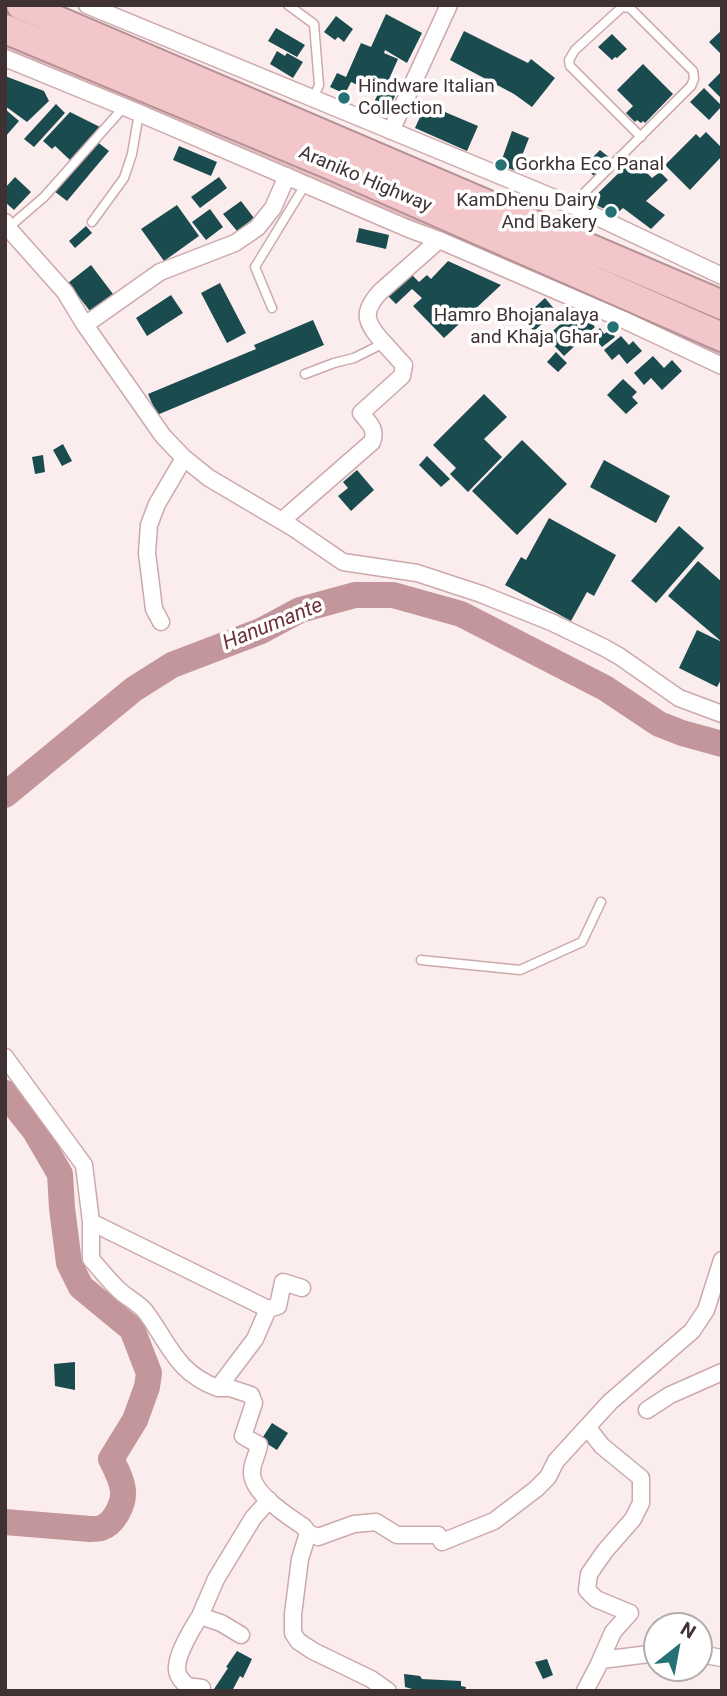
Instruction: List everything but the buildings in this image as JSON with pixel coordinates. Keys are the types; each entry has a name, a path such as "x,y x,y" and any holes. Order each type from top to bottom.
{"highway":[{"name":"Araniko Highway","path":"21,5 722,305"},
{"name":"Araniko Highway","path":"5,29 331,165 722,337"}],"street":[{"path":"87,5 576,207 722,275"},
{"path":"391,131 449,5"},
{"path":"5,58 439,240 624,320 722,366"},
{"path":"85,325 160,272 235,243 257,228 273,208 286,176"},
{"path":"7,225 65,292 163,436 209,478 343,562 417,573 445,581 551,622 619,656 679,698 722,714"},
{"path":"283,522 286,516 372,442 375,435 373,428 361,413 402,376 404,365 370,327 367,318 372,300 439,240"},
{"path":"161,622 154,609 147,553 149,525 157,504 184,458"},
{"path":"5,1056 84,1165 91,1222 91,1259 118,1289 144,1310 181,1365 205,1383 251,1395 254,1403 243,1436 259,1445 251,1476 256,1487 308,1533 318,1537 354,1524 376,1521 397,1535 438,1535 442,1542 494,1521 536,1489 548,1477 556,1461 610,1402 692,1331 706,1310 722,1260"},
{"path":"91,1222 268,1309 278,1306 283,1282 302,1288"},
{"path":"218,1388 255,1339 268,1309"},
{"path":"647,1410 670,1395 722,1372"},
{"path":"585,1691 613,1632 630,1613 596,1599 587,1590 589,1574 633,1519 642,1503 641,1478 601,1446 587,1427"},
{"path":"190,1688 178,1677 177,1667 190,1633 216,1579 253,1518 269,1500"},
{"path":"308,1533 300,1559 293,1633 298,1641 313,1651 371,1679 388,1691"},
{"path":"200,1616 221,1623 241,1635"},
{"path":"601,1660 643,1655"}],"lane":[{"path":"288,5 314,24 319,85 313,99"},
{"path":"576,207 581,196 641,137 691,86 694,79 693,71 630,8 622,7 575,50 569,60 570,66 641,137"},
{"path":"92,222 124,178 132,154 132,110"},
{"path":"7,225 44,197 132,110"},
{"path":"272,308 255,267 304,185"},
{"path":"305,374 354,358 384,343"},
{"path":"421,960 520,970 582,942 601,902"}],"shaded area":[{"path":"5,44 644,314 722,352 722,359 364,202 5,50"}],"waterway":[{"name":"Hanumante","path":"5,795 134,689 172,665 261,631 300,610 355,595 393,595 461,614 605,688 659,724 722,744"},
{"path":"5,1093 35,1131 60,1174 69,1263 81,1287 132,1329 149,1373 135,1420 111,1459 123,1491 120,1507 114,1518 106,1526 90,1529 5,1522"}],"place":[{"name":"Hindware Italian Collection","path":"344,98"},
{"name":"Gorkha Eco Panal","path":"501,165"},
{"name":"KamDhenu Dairy And Bakery","path":"611,212"},
{"name":"Hamro Bhojanalaya and Khaja Ghar","path":"613,327"}]}
